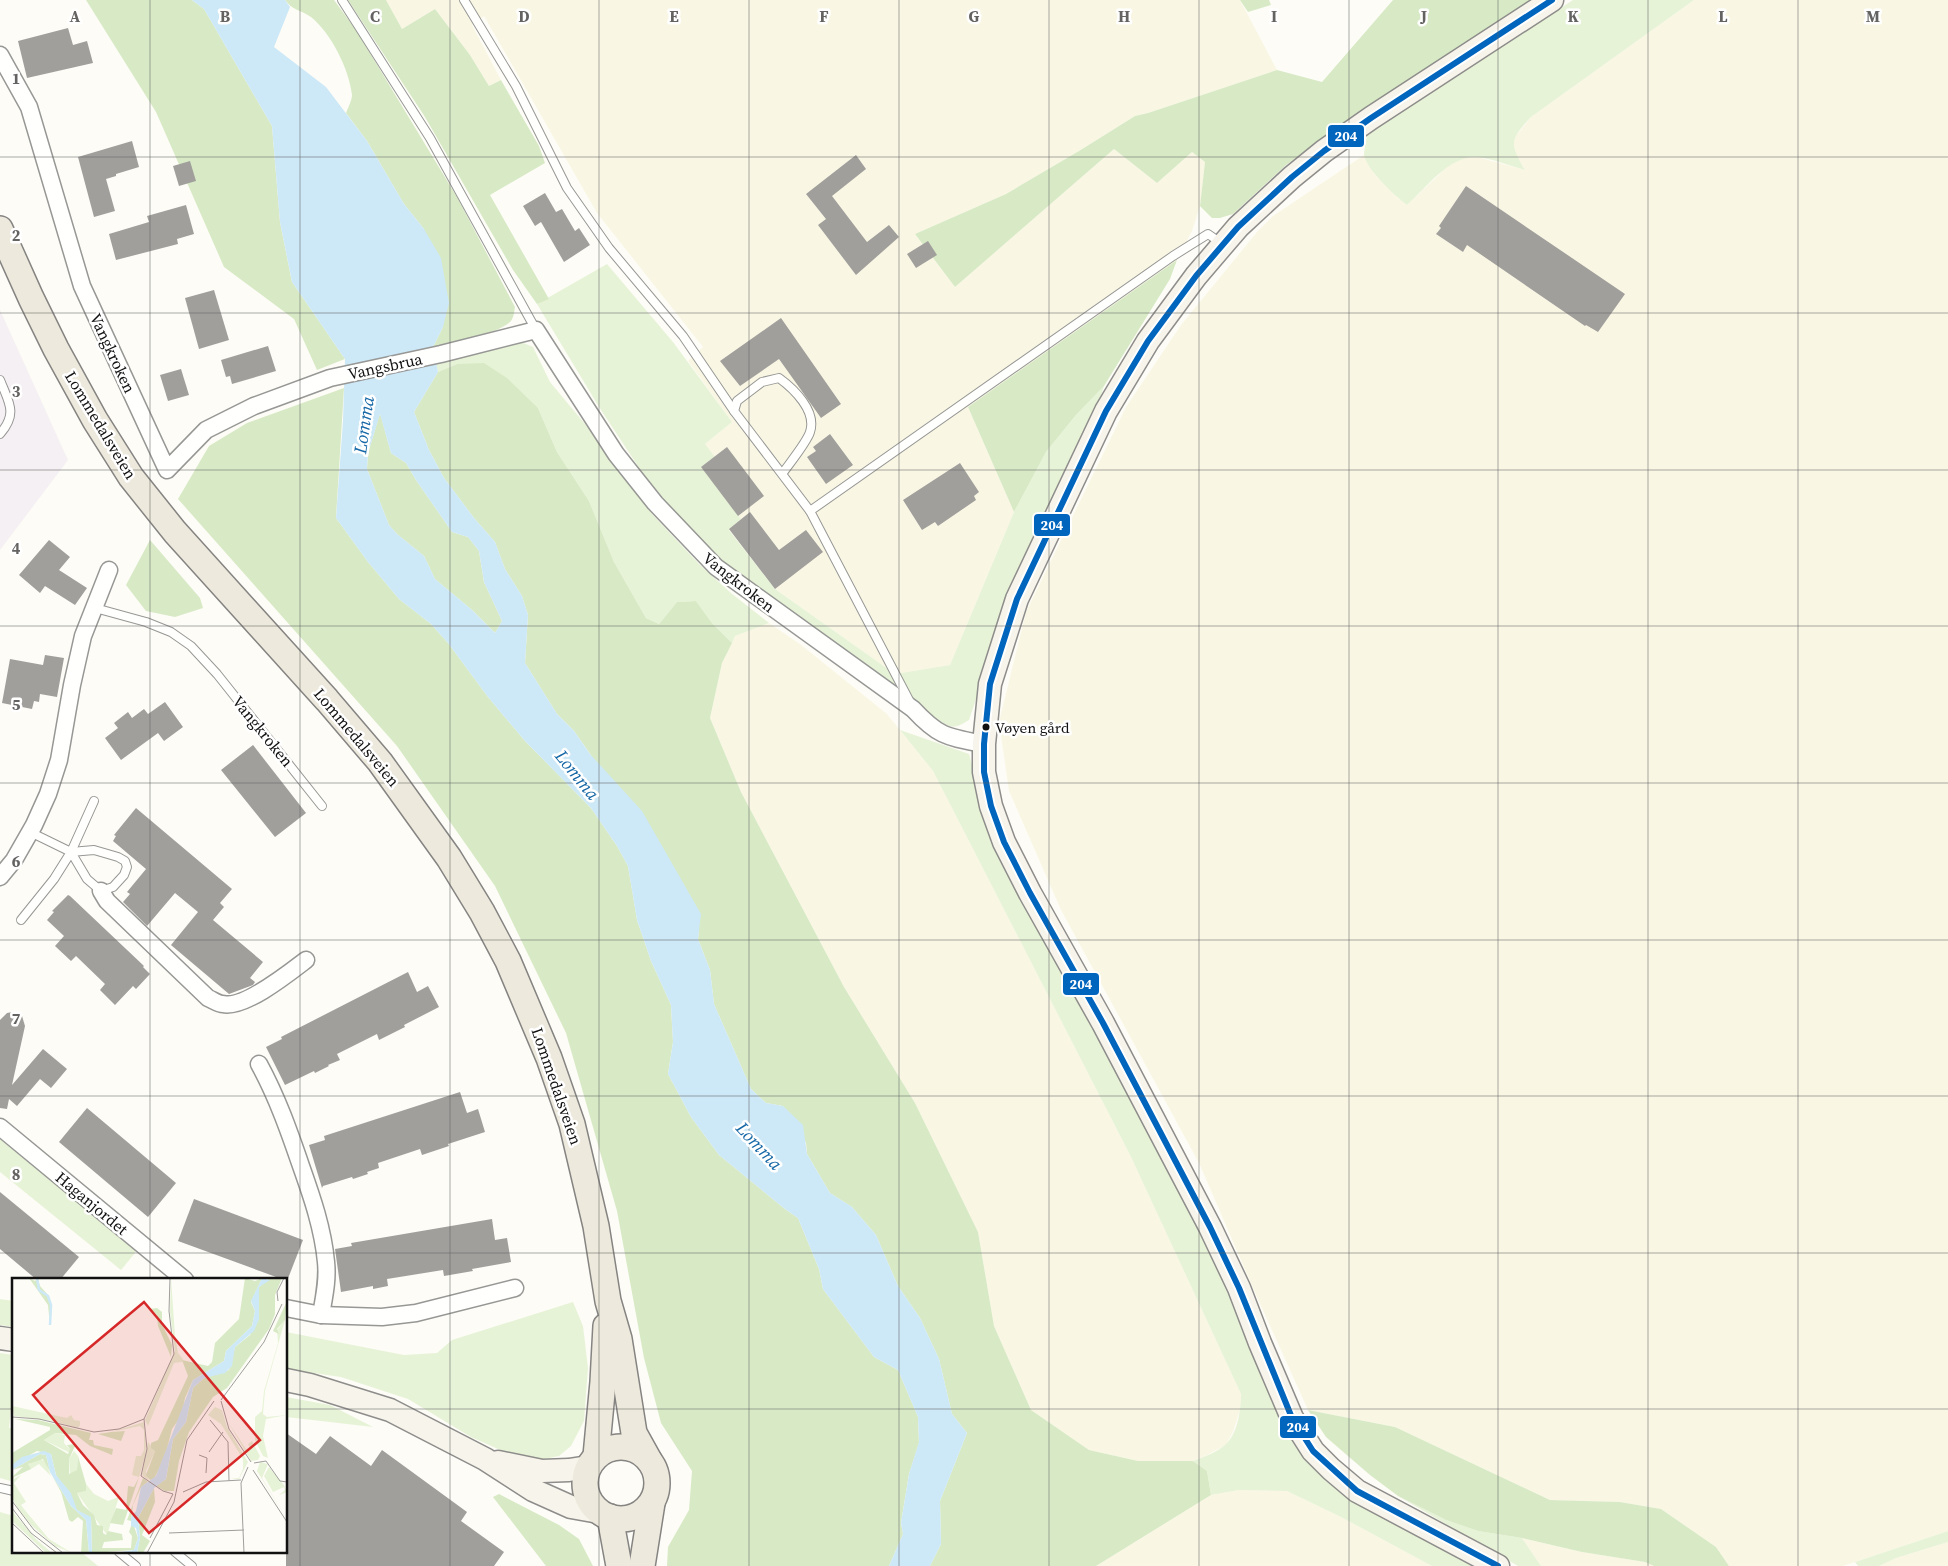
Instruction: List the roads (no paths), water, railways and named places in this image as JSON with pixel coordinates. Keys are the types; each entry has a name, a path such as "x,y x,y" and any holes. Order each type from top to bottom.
{"main road":[{"name":"Lommedalsveien","path":"0,229 56,349 94,420 131,476 176,532 380,762 420,815 470,892 508,961 530,1010 561,1092 587,1182 608,1301 619,1339 634,1433 649,1460"},
{"name":"Lommedalsveien","path":"592,1462 603,1390 608,1301"},
{"path":"619,1566 604,1514 588,1499 584,1480 592,1462 607,1449 619,1446 635,1449 649,1460 656,1474 656,1488 642,1566"},
{"path":"604,1514 626,1518 635,1516 643,1512 652,1503"}],"street":[{"path":"1498,1566 1357,1491 1313,1451 1292,1418 1239,1288 1210,1226 1103,1023 1008,850 991,806 984,772 984,744 990,684 1017,599 1106,411 1148,341 1196,276 1222,245 1266,200 1324,151 1371,118 1552,0"},
{"name":"Vangkroken","path":"0,56 28,107 82,286 167,470 206,430 254,406 330,378"},
{"name":"Vangsbrua","path":"330,378 441,354 536,330"},
{"name":"Vangkroken","path":"536,330 616,454 654,503 716,567 913,708 929,726 939,733 949,738 984,744"},
{"path":"0,877 14,860 48,794 59,760 83,636 109,570"},
{"path":"101,891 107,901 208,998 224,1005 249,998 306,960"},
{"path":"259,1064 274,1091 314,1203 326,1261 326,1280 321,1315"},
{"name":"Haganjordet","path":"0,1127 183,1278"},
{"path":"288,1308 321,1315 382,1317 416,1313 514,1288"},
{"path":"288,1380 310,1385 390,1410 485,1459 533,1490 571,1507 604,1514"},
{"path":"485,1459 542,1471 569,1470 592,1462"}],"lane":[{"name":"Vangkroken","path":"342,0 430,138 536,330"},
{"path":"464,0 516,86 567,188 608,248 683,336 734,411 810,511 913,708"},
{"path":"810,511 1172,256 1208,234 1222,245"},
{"path":"734,411 736,401 762,382 779,378 793,389 811,416 810,432 782,474"},
{"path":"0,380 11,411 9,424 0,434"},
{"name":"Vangkroken","path":"95,608 146,622 171,632 191,646 217,674 322,806"},
{"path":"21,920 54,878 71,852 94,801"},
{"path":"30,832 71,852 94,850 118,857 127,867 124,875 113,887 101,891 87,879 71,852"},
{"path":"121,1554 136,1566"},
{"path":"177,1554 192,1566"}],"water":[{"name":"Lomma","path":"192,0 285,0 290,7 274,47 326,87 367,141 404,204 424,229 441,258 449,303 443,327 433,347 438,372 414,412 429,450 444,478 495,542 505,569 522,596 528,615 525,663 557,714 574,731 590,754 642,811 701,914 698,939 710,970 714,1004 751,1089 766,1103 783,1106 803,1125 807,1154 830,1193 852,1207 876,1235 898,1286 920,1318 939,1359 952,1414 967,1433 940,1501 941,1544 930,1566 889,1566 903,1534 901,1523 909,1474 919,1442 918,1417 898,1370 874,1357 823,1289 819,1269 798,1218 719,1155 691,1117 668,1074 673,1042 671,1005 651,961 637,920 628,866 617,846 591,808 525,741 431,624 399,599 368,562 336,518 343,421 345,359 292,282 280,222 272,126 204,9","holes":["380,414 391,453 406,463 452,532 468,537 479,551 484,582 502,621 495,633 472,610 435,579 424,556 389,525 367,469 368,453"]}],"place":[{"name":"Vøyen gård","path":"986,727"}]}
